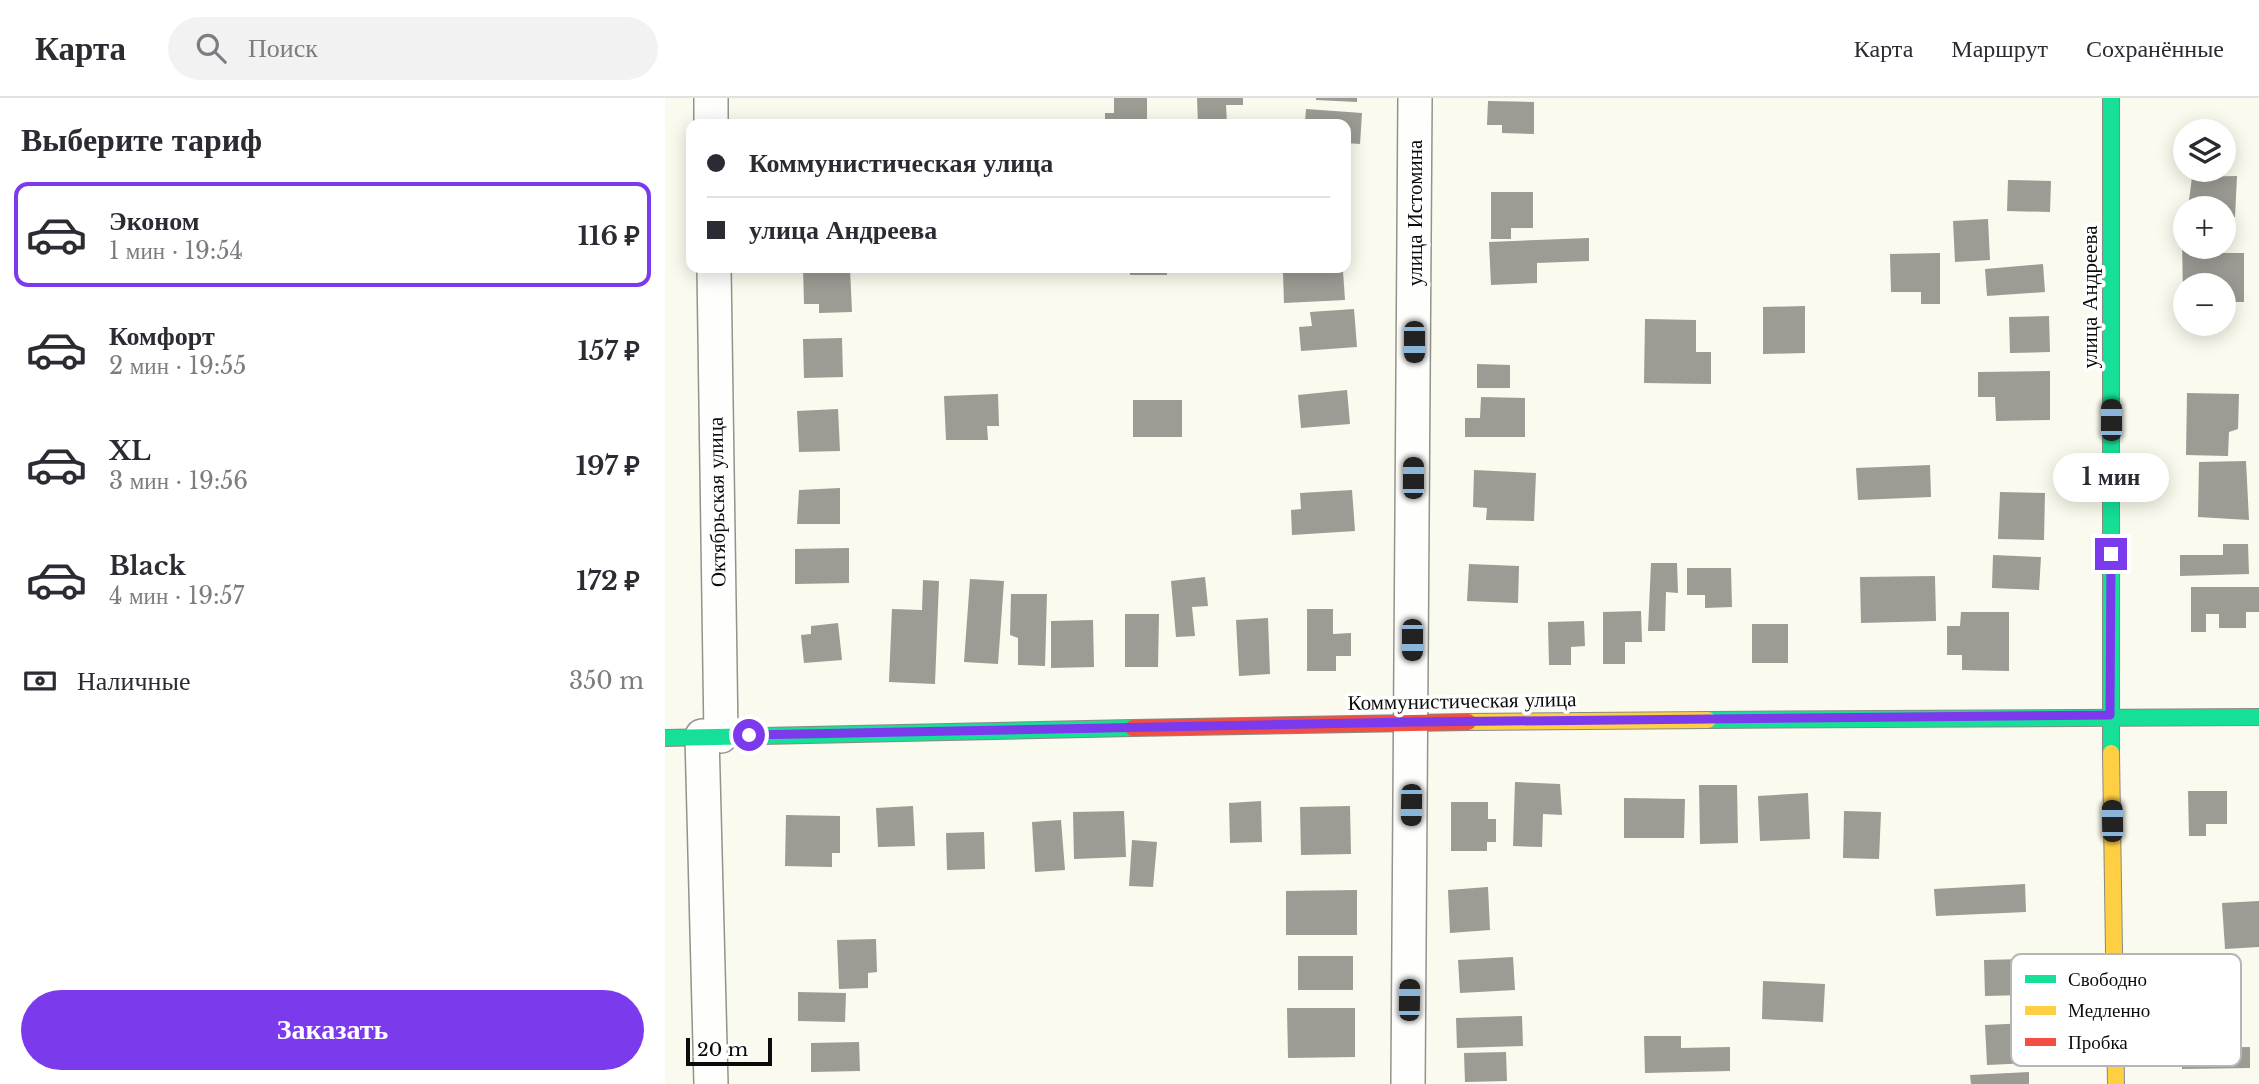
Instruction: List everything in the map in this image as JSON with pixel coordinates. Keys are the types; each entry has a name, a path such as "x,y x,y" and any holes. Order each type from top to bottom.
{"street":[{"path":"711,98 711,119"},
{"name":"улица Истомина","path":"1408,1084 1415,98"},
{"name":"улица Андреева","path":"2111,98 2110,715 2114,954"},
{"name":"Октябрьская улица","path":"711,1084 714,273"},
{"name":"Коммунистическая улица","path":"665,738 1412,722 2110,715 2259,717"},
{"name":"улица Андреева","path":"2116,1066 2116,1084"}],"building":[{"path":"1114,98 1147,98 1147,119 1105,119 1105,113 1114,113"},
{"path":"1197,98 1243,98 1243,105 1226,105 1227,119 1198,119"},
{"path":"1357,98 1357,102 1316,100"},
{"path":"1488,101 1534,102 1534,134 1502,133 1502,125 1487,125"},
{"path":"1306,109 1362,113 1360,144 1351,143 1351,119 1305,119"},
{"path":"2237,176 2236,196 2190,196 2191,182 2236,182"},
{"path":"2008,180 2051,181 2050,212 2007,211"},
{"path":"1491,192 1533,192 1533,228 1511,228 1511,239 1491,239"},
{"path":"1988,219 1990,260 1955,262 1953,221"},
{"path":"1589,238 1589,261 1537,263 1537,283 1491,285 1489,242"},
{"path":"1940,253 1940,304 1921,304 1921,292 1891,292 1890,254"},
{"path":"2236,253 2244,253 2244,302 2236,302 2236,273 2183,273 2182,259 2236,259"},
{"path":"2043,264 2045,292 1987,296 1985,269"},
{"path":"803,273 850,273 852,312 819,313 819,304 804,304"},
{"path":"1130,273 1167,273 1167,275"},
{"path":"1283,273 1343,273 1345,300 1284,303"},
{"path":"1805,306 1805,353 1763,354 1763,307"},
{"path":"1354,309 1357,347 1301,351 1299,327 1312,326 1310,312"},
{"path":"2049,316 2050,352 2010,353 2009,317"},
{"path":"1645,319 1696,320 1696,352 1711,352 1711,384 1644,383"},
{"path":"842,338 843,377 804,378 803,339"},
{"path":"1477,364 1510,365 1510,388 1477,388"},
{"path":"2050,371 2050,420 1996,421 1995,397 1978,397 1978,372"},
{"path":"1347,390 1350,424 1301,428 1298,395"},
{"path":"2187,393 2239,394 2238,429 2229,432 2228,456 2186,455"},
{"path":"998,394 999,426 987,426 988,440 946,440 944,396"},
{"path":"1481,397 1525,398 1525,437 1465,437 1465,418 1480,418"},
{"path":"1133,400 1182,400 1182,437 1133,437"},
{"path":"838,409 840,451 799,452 797,411"},
{"path":"2246,461 2249,520 2198,517 2199,462"},
{"path":"1930,465 1931,497 1858,500 1856,468"},
{"path":"1474,470 1536,473 1534,521 1486,520 1487,508 1473,507"},
{"path":"840,488 840,524 797,524 799,490"},
{"path":"1352,490 1355,531 1292,535 1291,510 1301,509 1300,493"},
{"path":"2000,492 2045,493 2044,540 1998,539"},
{"path":"2223,544 2248,544 2249,574 2180,576 2180,555 2223,555"},
{"path":"849,548 849,583 795,584 795,549"},
{"path":"1993,555 2041,557 2039,590 1992,588"},
{"path":"1651,563 1677,563 1678,593 1666,592 1665,631 1648,631"},
{"path":"1469,564 1519,566 1518,603 1467,601"},
{"path":"1687,568 1731,568 1732,607 1705,608 1705,595 1687,595"},
{"path":"1935,576 1936,621 1861,623 1860,577"},
{"path":"1205,577 1208,606 1192,607 1195,636 1176,637 1171,581"},
{"path":"970,579 1004,581 998,664 964,662"},
{"path":"923,580 939,581 935,684 889,682 892,609 922,610"},
{"path":"2191,587 2259,587 2259,612 2246,612 2246,628 2219,628 2219,614 2206,614 2206,632 2191,632"},
{"path":"1011,594 1047,594 1045,666 1018,665 1018,638 1010,635"},
{"path":"1307,609 1333,609 1333,634 1351,633 1351,656 1336,656 1336,671 1307,671"},
{"path":"1641,611 1642,642 1625,642 1625,664 1603,664 1603,612"},
{"path":"1961,612 2009,612 2009,671 1962,670 1962,655 1947,655 1947,626 1960,626"},
{"path":"1125,614 1159,614 1158,667 1125,667"},
{"path":"1268,618 1270,674 1239,676 1236,620"},
{"path":"1093,620 1094,667 1051,668 1051,621"},
{"path":"1584,621 1585,646 1571,647 1571,665 1549,665 1548,622"},
{"path":"838,623 842,660 804,663 801,635 811,634 811,626"},
{"path":"1752,624 1788,624 1788,663 1752,663"},
{"path":"1515,782 1560,784 1562,815 1543,814 1542,847 1513,846"},
{"path":"1699,785 1737,785 1738,843 1700,844"},
{"path":"2188,791 2227,791 2227,824 2206,824 2206,836 2189,836"},
{"path":"1808,793 1810,839 1760,841 1758,796"},
{"path":"1624,798 1685,799 1684,838 1624,838"},
{"path":"1261,801 1262,842 1230,843 1229,803"},
{"path":"1451,802 1488,802 1488,819 1496,819 1496,842 1487,842 1487,851 1451,851"},
{"path":"913,806 915,846 878,847 876,808"},
{"path":"1350,806 1351,854 1301,855 1300,807"},
{"path":"1124,811 1126,857 1074,859 1073,812"},
{"path":"1844,811 1881,812 1879,859 1843,858"},
{"path":"786,815 840,816 840,853 832,853 832,867 785,866"},
{"path":"1061,820 1065,870 1035,872 1032,822"},
{"path":"984,832 985,869 947,870 946,833"},
{"path":"1132,840 1157,842 1153,887 1129,886"},
{"path":"2025,884 2026,912 1936,916 1934,889"},
{"path":"1488,887 1490,930 1450,933 1448,890"},
{"path":"1357,890 1357,935 1286,935 1286,891"},
{"path":"2259,901 2259,947 2225,949 2222,903"},
{"path":"876,939 877,972 868,973 868,988 839,989 837,940"},
{"path":"1298,956 1353,956 1353,990 1298,990"},
{"path":"1513,957 1515,990 1460,993 1458,960"},
{"path":"2011,959 2011,995 1985,996 1984,960"},
{"path":"1763,981 1825,984 1823,1022 1762,1019"},
{"path":"798,992 846,993 845,1022 798,1021"},
{"path":"1287,1008 1355,1008 1355,1057 1288,1058"},
{"path":"1522,1016 1523,1046 1457,1048 1456,1018"},
{"path":"2011,1024 2011,1064 1987,1065 1985,1025"},
{"path":"1644,1036 1681,1036 1681,1048 1730,1047 1730,1071 1645,1073"},
{"path":"859,1042 860,1071 811,1072 811,1043"},
{"path":"2241,1047 2250,1047 2250,1068 2182,1069 2182,1066 2241,1066"},
{"path":"1506,1052 1507,1081 1465,1082 1464,1053"},
{"path":"2029,1072 2029,1084 1971,1084 1970,1075"}],"traffic: fast":[{"path":"2111,98 2111,753"},
{"path":"1708,720 2259,717"},
{"path":"665,738 1133,728"}],"traffic: slow":[{"path":"1468,722 1708,720"},
{"path":"2111,753 2114,954"},
{"path":"2116,1066 2116,1084"}],"traffic: jam":[{"path":"1133,728 1468,722"}],"route":[{"path":"749,735 1412,722 2110,715 2111,554"}]}
